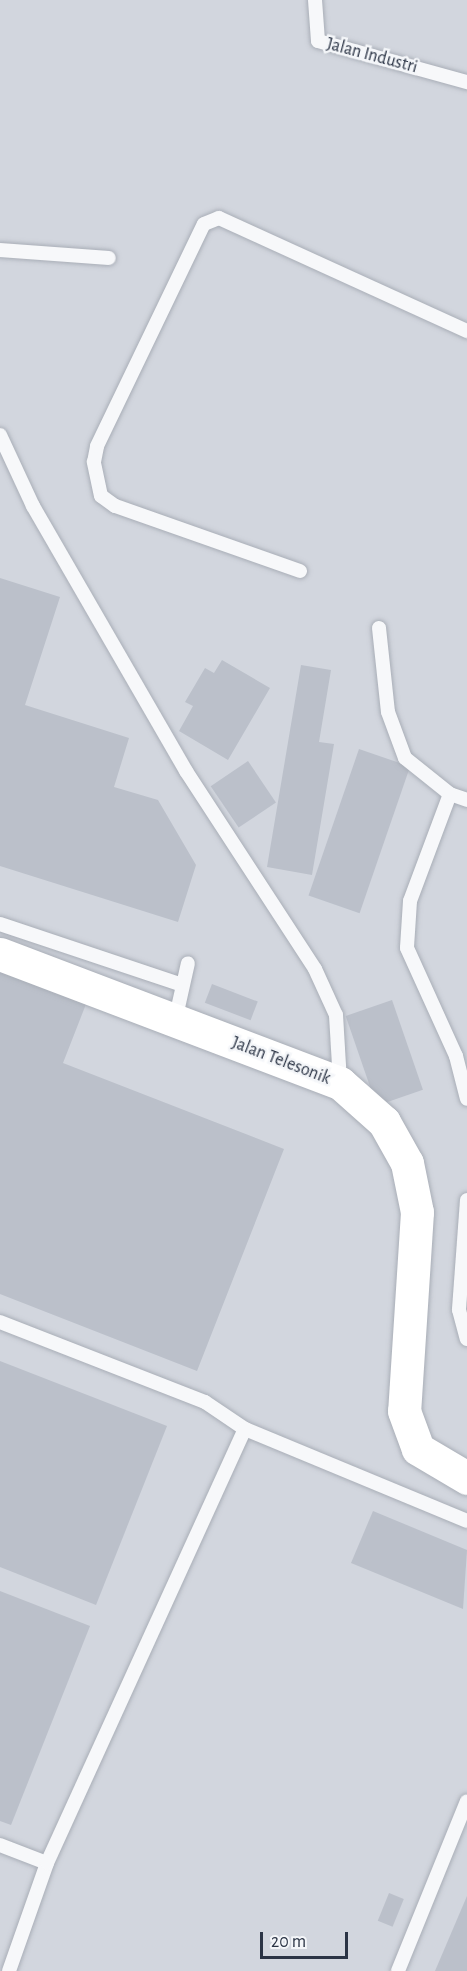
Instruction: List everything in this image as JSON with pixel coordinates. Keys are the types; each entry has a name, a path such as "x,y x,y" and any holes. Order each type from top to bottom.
{"street":[{"name":"Jalan Telesonik","path":"0,954 340,1083 384,1122 407,1163 417,1212 404,1412 418,1449 467,1478"}],"lane":[{"name":"Jalan Industri","path":"315,0 318,41 467,81"},
{"path":"300,571 116,506 101,496 94,462 97,446 204,224 219,218 467,330"},
{"path":"0,250 109,258"},
{"path":"0,435 33,506 186,771 315,969 336,1015 340,1083"},
{"path":"379,628 388,712 405,758 450,794 467,800"},
{"path":"450,794 410,901 407,948 456,1056 467,1099"},
{"path":"0,924 183,985"},
{"path":"175,1021 188,963"},
{"path":"467,1200 459,1310 467,1339"},
{"path":"0,1322 205,1402 245,1429 467,1521"},
{"path":"9,1971 47,1863 245,1429"},
{"path":"398,1971 467,1801"},
{"path":"0,1845 47,1863"}],"shaded area":[{"path":"0,0 467,0 467,1971 0,1971"}],"building":[{"path":"0,578 60,597 25,705 129,738 114,787 158,800 196,865 178,922 0,866"},
{"path":"222,660 270,688 228,760 179,731 193,706 185,702 205,668 214,673"},
{"path":"301,665 331,670 319,742 334,744 312,875 267,867"},
{"path":"359,749 410,767 360,913 309,896"},
{"path":"248,761 276,802 239,828 211,786"},
{"path":"0,968 88,999 63,1063 284,1149 197,1371 0,1294"},
{"path":"212,984 258,1002 251,1020 205,1003"},
{"path":"392,1000 423,1090 377,1106 346,1016"},
{"path":"0,1361 167,1426 96,1605 0,1567"},
{"path":"373,1511 467,1550 463,1609 351,1563"},
{"path":"0,1591 90,1626 11,1825 0,1821"},
{"path":"389,1893 404,1899 393,1927 378,1921"},
{"path":"467,1896 467,1971 435,1971"}]}
